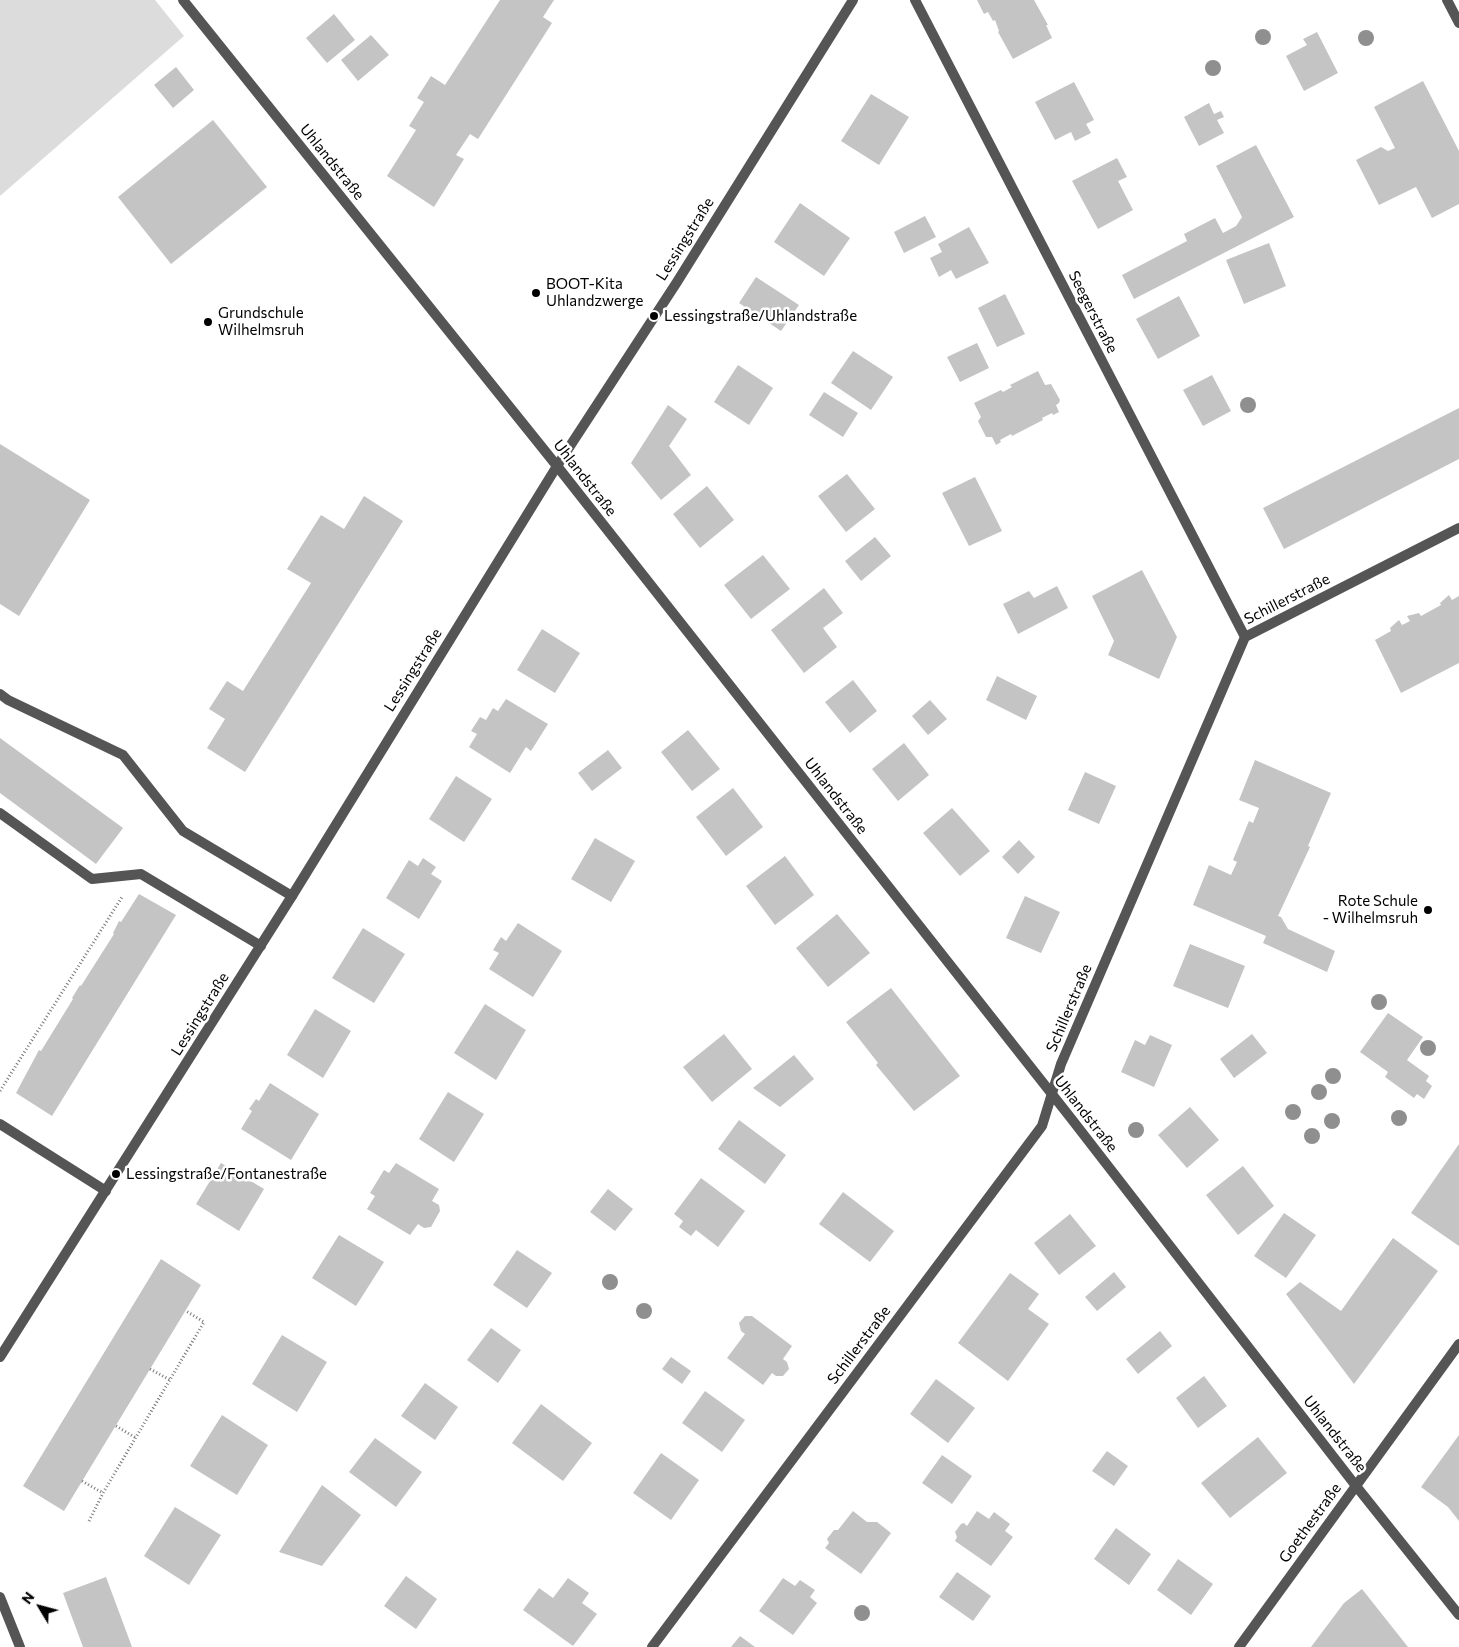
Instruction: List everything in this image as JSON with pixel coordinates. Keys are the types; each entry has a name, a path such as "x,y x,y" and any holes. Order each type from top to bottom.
{"street":[{"name":"Uhlandstraße","path":"183,0 557,466 1459,1615"},
{"name":"Lessingstraße","path":"0,1357 261,946 557,466 677,282 853,0"},
{"name":"Seegerstraße","path":"915,0 1245,637"},
{"path":"1447,0 1459,23"},
{"name":"Schillerstraße","path":"652,1647 1042,1126 1061,1064 1245,637 1459,528"},
{"path":"0,694 8,700 123,755 182,831 292,896"},
{"path":"0,813 92,879 141,874 261,946"},
{"path":"0,1124 106,1192"},
{"name":"Goethestraße","path":"1239,1647 1459,1344"},
{"path":"0,1597 20,1647"}],"path":[{"path":"0,1091 136,874"},
{"path":"89,1521 103,1493 204,1322 186,1311"},
{"path":"150,1369 170,1380"},
{"path":"116,1426 136,1438"},
{"path":"82,1480 103,1493"}],"shaded area":[{"path":"0,0 155,0 184,36 0,196"}],"building":[{"path":"500,0 554,0 543,17 552,23 478,139 470,134 456,155 464,159 434,207 387,176 416,130 409,126 424,102 417,98 431,76 445,85"},
{"path":"977,0 1034,0 1048,25 1046,25 1052,38 1013,59 998,32 995,20 993,21 988,12 984,14"},
{"path":"334,14 355,40 327,63 306,38"},
{"path":"1317,32 1338,73 1304,91 1286,56 1307,45 1303,39"},
{"path":"371,35 389,55 358,81 341,60"},
{"path":"176,67 194,90 173,108 154,85"},
{"path":"1423,81 1459,151 1459,204 1432,218 1416,187 1379,205 1356,160 1381,147 1388,151 1395,148 1374,107"},
{"path":"1074,82 1094,120 1086,124 1091,133 1075,141 1071,132 1055,140 1035,102"},
{"path":"871,94 909,117 879,165 841,141"},
{"path":"1209,103 1214,114 1221,111 1224,117 1217,120 1224,133 1199,146 1184,117"},
{"path":"213,120 267,187 171,264 118,197"},
{"path":"1256,145 1294,217 1134,299 1122,275 1187,241 1184,234 1215,218 1223,233 1236,226 1242,217 1216,166"},
{"path":"1117,158 1127,177 1118,181 1133,210 1098,229 1072,181"},
{"path":"800,203 850,238 824,276 774,242"},
{"path":"925,216 936,237 904,253 894,232"},
{"path":"969,227 989,263 956,279 951,270 939,277 930,258 942,252 938,244"},
{"path":"1269,243 1286,286 1244,304 1226,260"},
{"path":"756,277 799,305 781,331 739,303"},
{"path":"1005,294 1025,334 997,347 978,308"},
{"path":"1179,296 1200,336 1158,359 1136,319"},
{"path":"977,343 989,368 960,382 947,357"},
{"path":"853,351 893,377 871,410 831,383"},
{"path":"738,365 773,388 749,425 714,402"},
{"path":"1038,371 1045,385 1051,384 1060,400 1056,405 1059,412 1042,418 1043,420 1012,436 1011,434 1000,440 1001,442 996,445 992,437 986,437 978,421 981,417 974,403 1001,390 1003,392 1012,387 1010,385"},
{"path":"1212,375 1231,411 1203,426 1183,390"},
{"path":"824,392 858,413 843,437 809,415"},
{"path":"668,405 687,419 669,446 691,475 661,500 631,463"},
{"path":"1459,408 1459,459 1284,549 1263,508"},
{"path":"0,444 90,500 19,616 0,604"},
{"path":"847,474 875,509 846,532 818,496"},
{"path":"975,477 1002,531 969,546 942,493"},
{"path":"707,486 734,520 700,548 673,514"},
{"path":"364,496 403,521 245,772 207,748 225,719 209,709 227,681 243,691 311,583 287,569 321,515 344,529"},
{"path":"875,537 891,556 861,581 845,561"},
{"path":"763,555 790,589 751,619 724,585"},
{"path":"1142,570 1177,637 1159,679 1108,655 1114,641 1092,596"},
{"path":"1057,586 1068,608 1018,634 1003,604 1029,591 1034,598"},
{"path":"824,588 843,613 823,628 837,647 804,673 771,630"},
{"path":"1449,595 1452,600 1459,596 1459,663 1401,693 1375,640 1391,631 1390,628 1399,620 1402,625 1410,621 1407,616 1419,613 1421,616 1441,605 1440,603"},
{"path":"542,629 580,653 555,693 517,670"},
{"path":"997,676 1037,696 1026,720 986,700"},
{"path":"853,680 877,711 850,733 825,702"},
{"path":"506,699 548,724 531,751 526,747 510,773 469,747 477,734 471,731 480,717 486,720 493,708 498,711"},
{"path":"930,700 947,719 928,735 912,716"},
{"path":"688,730 720,769 692,791 661,752"},
{"path":"0,738 123,828 96,864 0,793"},
{"path":"904,743 929,775 898,801 872,769"},
{"path":"608,750 622,768 592,791 578,773"},
{"name":"Rote Schule - Wilhelmsruh","path":"1255,760 1331,793 1308,846 1310,847 1278,916 1281,917 1288,929 1335,951 1327,972 1263,943 1266,936 1193,905 1209,865 1231,875 1237,862 1233,860 1249,821 1253,823 1259,808 1239,800"},
{"path":"1085,772 1116,786 1099,824 1068,810"},
{"path":"456,776 492,799 464,842 429,819"},
{"path":"733,788 763,827 726,856 696,817"},
{"path":"952,808 990,851 960,876 923,833"},
{"path":"595,838 635,861 611,902 571,879"},
{"path":"1019,840 1035,857 1018,874 1002,857"},
{"path":"785,856 814,895 775,925 746,886"},
{"path":"423,858 436,867 431,874 442,881 419,919 386,898 409,860 418,866"},
{"path":"139,894 176,915 52,1116 16,1093 39,1050 41,1051 80,985 114,934 119,921 121,922"},
{"path":"1025,896 1060,912 1041,953 1006,938"},
{"path":"837,914 870,953 828,987 796,948"},
{"path":"518,923 562,951 533,997 489,969 499,953 493,950 501,937 506,941"},
{"path":"363,928 405,954 374,1003 332,978"},
{"path":"1190,944 1245,966 1228,1008 1173,986"},
{"path":"891,988 960,1076 914,1111 876,1065 878,1063 846,1022"},
{"path":"485,1004 526,1030 496,1080 454,1053"},
{"path":"315,1009 351,1031 323,1078 287,1055"},
{"path":"1388,1013 1423,1037 1407,1060 1429,1076 1426,1081 1432,1086 1424,1099 1417,1094 1414,1098 1385,1077 1388,1072 1360,1052"},
{"path":"724,1034 752,1069 712,1102 683,1067"},
{"path":"1252,1034 1267,1053 1234,1078 1220,1059"},
{"path":"1150,1035 1172,1045 1154,1087 1121,1072 1135,1040 1145,1045"},
{"path":"794,1055 814,1079 780,1107 753,1088"},
{"path":"270,1083 319,1114 291,1160 241,1129 252,1111 249,1109 256,1099 259,1101"},
{"path":"448,1092 484,1114 454,1162 419,1139"},
{"path":"1190,1107 1219,1140 1187,1168 1158,1135"},
{"path":"739,1120 786,1155 765,1184 718,1149"},
{"path":"1459,1144 1459,1246 1411,1213"},
{"path":"221,1163 264,1189 239,1231 196,1204"},
{"path":"396,1163 439,1189 432,1201 439,1205 440,1211 431,1227 424,1228 418,1224 410,1235 367,1209 375,1196 370,1193 384,1170 389,1173"},
{"path":"1243,1166 1274,1206 1238,1235 1206,1195"},
{"path":"701,1178 745,1211 718,1247 696,1230 691,1236 679,1227 683,1221 674,1214"},
{"path":"608,1189 633,1209 615,1231 590,1212"},
{"path":"843,1192 894,1231 870,1262 819,1224"},
{"path":"1284,1213 1316,1235 1286,1278 1254,1256"},
{"path":"1070,1214 1096,1246 1059,1275 1034,1243"},
{"path":"339,1235 384,1262 356,1306 312,1278"},
{"path":"1393,1238 1438,1271 1354,1384 1286,1294 1300,1282 1341,1311"},
{"path":"517,1250 552,1273 527,1308 493,1285"},
{"path":"161,1259 201,1285 64,1511 23,1486"},
{"path":"1114,1272 1126,1287 1097,1311 1085,1297"},
{"path":"1010,1273 1039,1294 1028,1309 1049,1324 1008,1381 958,1343"},
{"path":"745,1316 752,1316 792,1346 783,1359 787,1362 789,1369 783,1376 776,1376 772,1373 763,1385 727,1358 745,1334 741,1331 739,1323"},
{"path":"491,1328 521,1350 498,1383 467,1360"},
{"path":"1160,1331 1172,1346 1138,1374 1126,1359"},
{"path":"282,1335 327,1362 297,1412 252,1384"},
{"path":"671,1357 691,1371 682,1384 662,1369"},
{"path":"1204,1376 1227,1406 1198,1428 1176,1398"},
{"path":"936,1379 975,1408 948,1443 910,1414"},
{"path":"425,1383 458,1407 435,1440 401,1416"},
{"path":"705,1391 745,1420 722,1452 682,1423"},
{"path":"541,1404 592,1443 563,1481 512,1443"},
{"path":"222,1415 268,1445 237,1495 190,1466"},
{"path":"1459,1435 1459,1521 1448,1507 1421,1487"},
{"path":"1258,1437 1287,1473 1230,1518 1201,1483"},
{"path":"375,1438 422,1472 396,1507 349,1472"},
{"path":"1107,1451 1128,1466 1114,1486 1092,1471"},
{"path":"661,1453 699,1480 671,1520 633,1493"},
{"path":"942,1455 972,1476 952,1504 922,1483"},
{"path":"322,1485 361,1515 322,1566 279,1552"},
{"path":"175,1507 221,1535 189,1585 144,1556"},
{"path":"853,1511 867,1522 877,1522 891,1533 861,1574 825,1548 829,1543 827,1539 834,1530 838,1530"},
{"path":"977,1511 989,1519 994,1512 1010,1524 1005,1531 1013,1537 991,1566 955,1541 957,1537 955,1532 961,1524 964,1523 967,1526"},
{"path":"1116,1528 1151,1554 1129,1585 1094,1559"},
{"path":"1178,1559 1213,1584 1191,1615 1157,1590"},
{"path":"957,1572 991,1596 973,1621 939,1597"},
{"path":"406,1576 437,1599 416,1629 384,1606"},
{"path":"106,1577 132,1647 83,1647 63,1593"},
{"path":"568,1578 589,1593 582,1603 597,1614 573,1646 523,1610 539,1588 553,1598"},
{"path":"783,1578 795,1586 800,1580 815,1590 810,1597 817,1603 793,1635 759,1611"},
{"path":"1362,1589 1408,1647 1311,1647 1344,1603"},
{"path":"740,1636 755,1647 731,1647"}],"place":[{"name":"BOOT-Kita Uhlandzwerge","path":"536,293"},
{"name":"Lessingstraße/Uhlandstraße","path":"654,316"},
{"name":"Grundschule Wilhelmsruh","path":"208,322"},
{"name":"Rote Schule - Wilhelmsruh","path":"1428,910"},
{"name":"Lessingstraße/Fontanestraße","path":"116,1174"}]}
